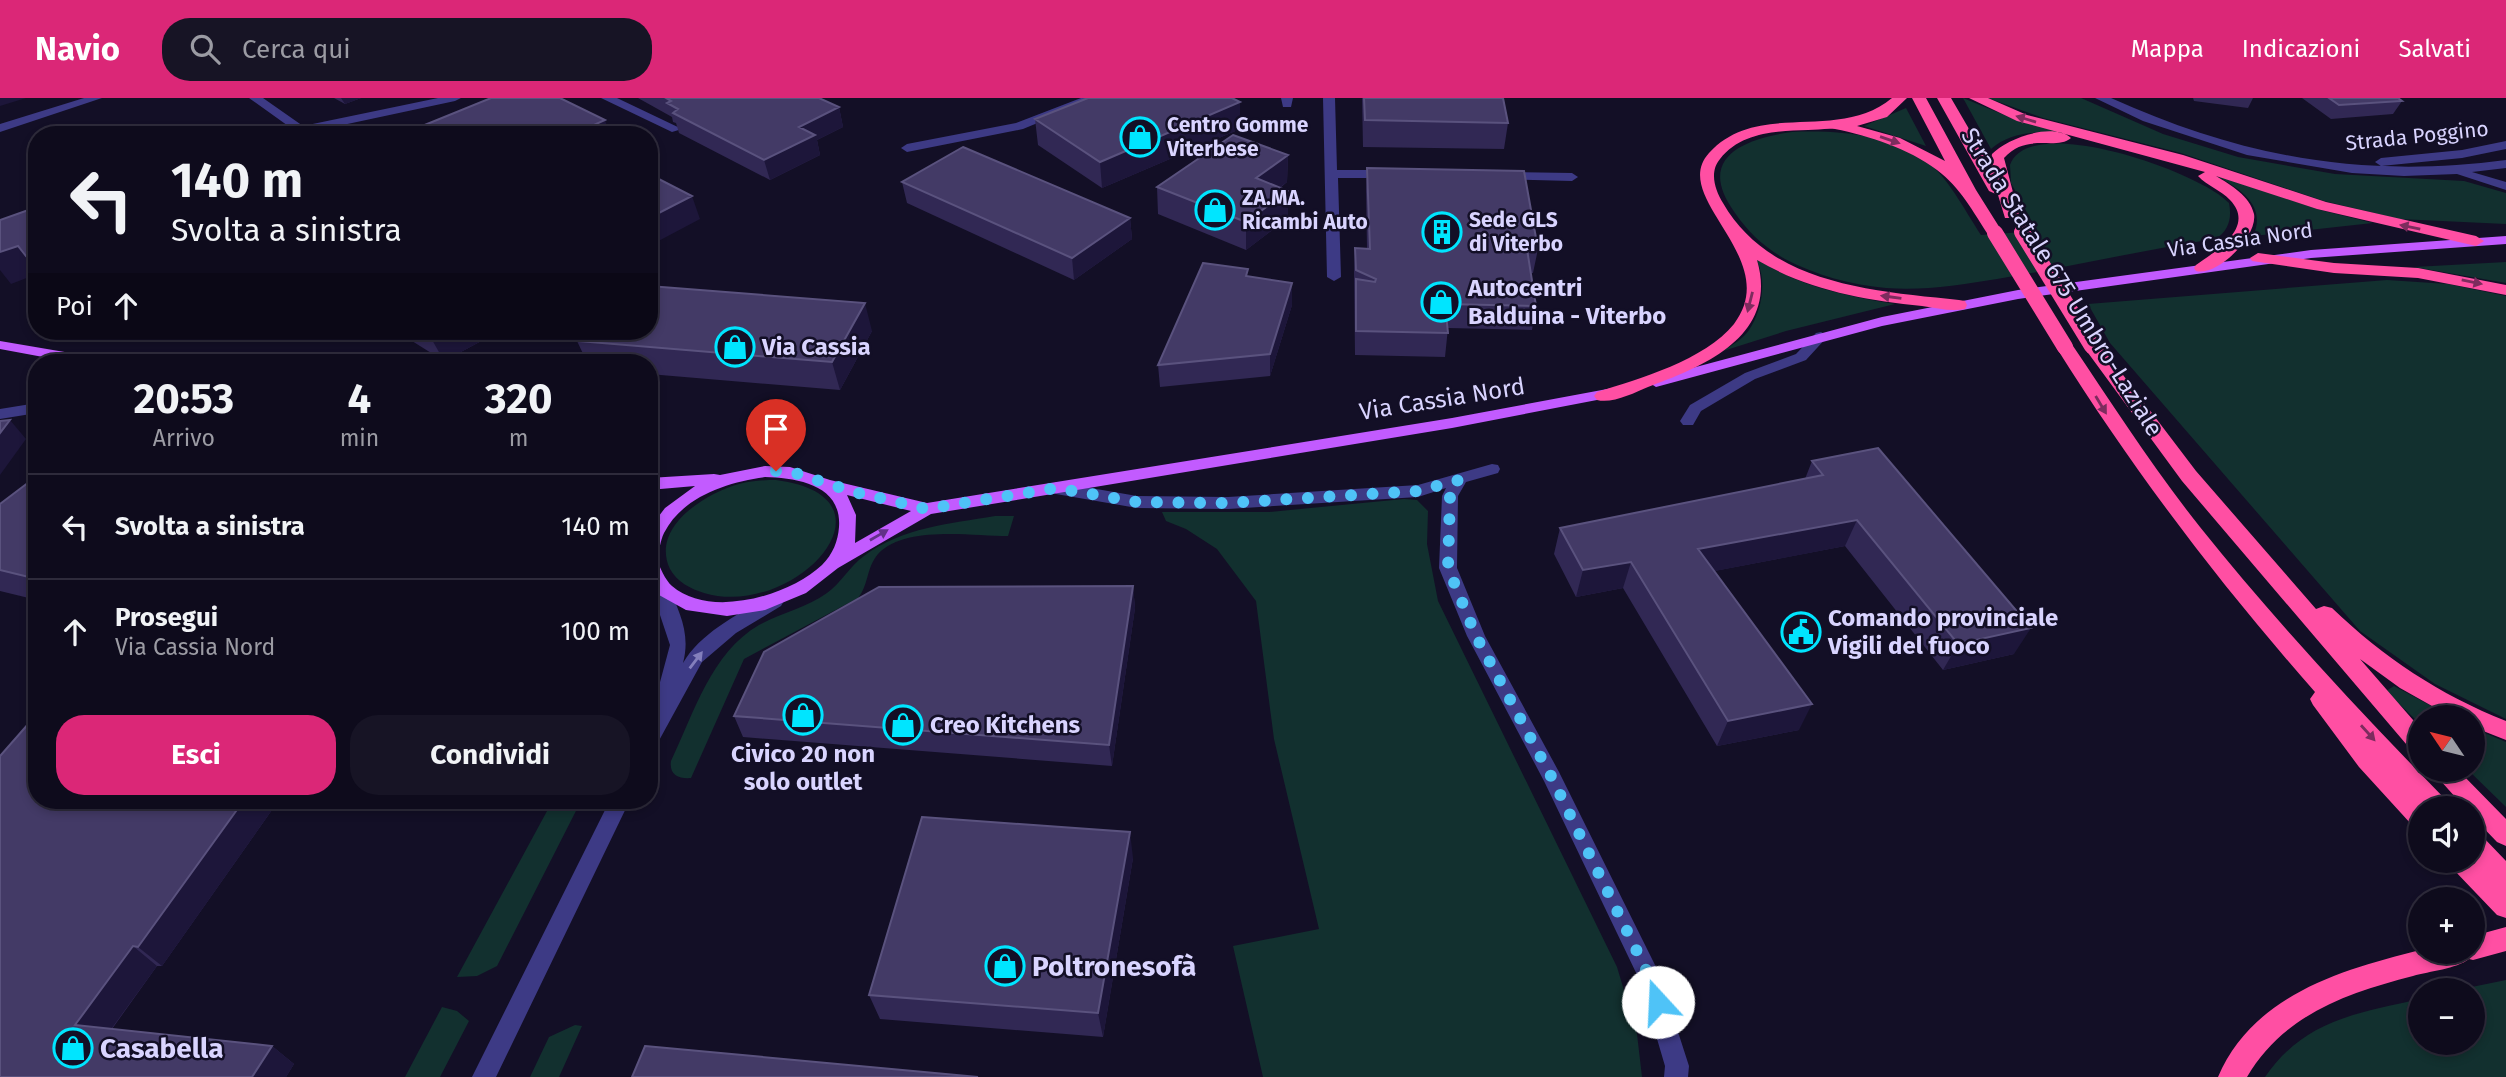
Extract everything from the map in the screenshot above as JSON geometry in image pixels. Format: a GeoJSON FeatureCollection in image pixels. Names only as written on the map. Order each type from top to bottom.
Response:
{"type":"FeatureCollection","features":[{"type":"Feature","properties":{"kind":"highway"},"geometry":{"type":"LineString","coordinates":[[1603,396],[1682,367],[1740,328],[1746,316],[1753,291],[1751,264],[1739,237],[1706,184],[1708,165],[1713,157],[1730,143],[1754,132],[1872,117],[1893,106],[1900,98]]}},
{"type":"Feature","properties":{"kind":"highway","name":"Strada Statale 675 Umbro-Laziale"},"geometry":{"type":"LineString","coordinates":[[1919,98],[1968,190],[2108,418],[2242,594],[2427,796]]}},
{"type":"Feature","properties":{"kind":"highway","name":"Strada Statale 675 Umbro-Laziale"},"geometry":{"type":"LineString","coordinates":[[1944,98],[2021,232],[2092,346],[2189,476],[2408,730]]}},
{"type":"Feature","properties":{"kind":"highway"},"geometry":{"type":"LineString","coordinates":[[1976,98],[2022,118],[2178,158],[2322,206],[2476,241]]}},
{"type":"Feature","properties":{"kind":"highway"},"geometry":{"type":"LineString","coordinates":[[1824,125],[1858,131],[1907,146],[1937,161],[1968,190]]}},
{"type":"Feature","properties":{"kind":"highway"},"geometry":{"type":"LineString","coordinates":[[2011,215],[1997,165],[1997,157],[2008,145],[2030,138],[2055,137],[2122,149],[2206,176],[2230,190],[2245,204],[2242,236],[2227,252],[2202,268]]}},
{"type":"Feature","properties":{"kind":"highway"},"geometry":{"type":"LineString","coordinates":[[1739,237],[1775,264],[1826,285],[1876,295],[1959,305]]}},
{"type":"Feature","properties":{"kind":"highway"},"geometry":{"type":"LineString","coordinates":[[2258,258],[2334,268],[2406,271],[2506,290]]}},
{"type":"Feature","properties":{"kind":"highway"},"geometry":{"type":"LineString","coordinates":[[2189,476],[2358,647],[2452,708],[2506,731]]}},
{"type":"Feature","properties":{"kind":"highway"},"geometry":{"type":"LineString","coordinates":[[2242,594],[2367,760],[2408,804]]}},
{"type":"Feature","properties":{"kind":"highway"},"geometry":{"type":"LineString","coordinates":[[2455,782],[2503,832]]}},
{"type":"Feature","properties":{"kind":"highway"},"geometry":{"type":"LineString","coordinates":[[2485,856],[2506,878]]}},
{"type":"Feature","properties":{"kind":"highway"},"geometry":{"type":"LineString","coordinates":[[2473,873],[2506,907]]}},
{"type":"Feature","properties":{"kind":"highway"},"geometry":{"type":"LineString","coordinates":[[2485,945],[2506,939]]}},
{"type":"Feature","properties":{"kind":"highway"},"geometry":{"type":"LineString","coordinates":[[2232,1077],[2253,1042],[2301,1004],[2339,986],[2417,964]]}},
{"type":"Feature","properties":{"kind":"main road","name":"Via Cassia Nord"},"geometry":{"type":"LineString","coordinates":[[832,564],[927,509],[1603,396],[1821,336],[1959,305],[2258,258],[2364,247],[2506,240]]}},
{"type":"Feature","properties":{"kind":"main road"},"geometry":{"type":"LineString","coordinates":[[0,345],[50,354]]}},
{"type":"Feature","properties":{"kind":"main road"},"geometry":{"type":"LineString","coordinates":[[658,483],[755,473],[795,473],[827,485],[846,506],[850,519],[845,546],[832,564],[810,583],[779,598],[748,607],[706,608],[687,603],[659,585],[658,581]]}},
{"type":"Feature","properties":{"kind":"main road"},"geometry":{"type":"LineString","coordinates":[[658,534],[666,517],[680,504],[705,488],[735,477]]}},
{"type":"Feature","properties":{"kind":"main road","name":"Via Cassia Nord"},"geometry":{"type":"LineString","coordinates":[[827,485],[927,509]]}},
{"type":"Feature","properties":{"kind":"street"},"geometry":{"type":"LineString","coordinates":[[0,128],[96,98]]}},
{"type":"Feature","properties":{"kind":"street"},"geometry":{"type":"LineString","coordinates":[[255,98],[295,126]]}},
{"type":"Feature","properties":{"kind":"street"},"geometry":{"type":"LineString","coordinates":[[330,126],[455,98]]}},
{"type":"Feature","properties":{"kind":"street"},"geometry":{"type":"LineString","coordinates":[[607,98],[676,129]]}},
{"type":"Feature","properties":{"kind":"street"},"geometry":{"type":"LineString","coordinates":[[907,148],[1019,126],[1092,98]]}},
{"type":"Feature","properties":{"kind":"street"},"geometry":{"type":"LineString","coordinates":[[1329,98],[1334,277]]}},
{"type":"Feature","properties":{"kind":"street","name":"Strada Poggino"},"geometry":{"type":"LineString","coordinates":[[2101,98],[2201,139],[2239,149],[2332,165],[2402,173],[2455,171],[2506,164]]}},
{"type":"Feature","properties":{"kind":"street","name":"Strada Poggino"},"geometry":{"type":"LineString","coordinates":[[2332,165],[2416,160],[2506,145]]}},
{"type":"Feature","properties":{"kind":"street"},"geometry":{"type":"LineString","coordinates":[[2455,171],[2506,186]]}},
{"type":"Feature","properties":{"kind":"street"},"geometry":{"type":"LineString","coordinates":[[1332,174],[1398,174]]}},
{"type":"Feature","properties":{"kind":"street"},"geometry":{"type":"LineString","coordinates":[[1492,176],[1572,177]]}},
{"type":"Feature","properties":{"kind":"street"},"geometry":{"type":"LineString","coordinates":[[1688,421],[1695,408],[1750,376],[1801,357],[1821,336]]}},
{"type":"Feature","properties":{"kind":"street"},"geometry":{"type":"LineString","coordinates":[[0,414],[28,409]]}},
{"type":"Feature","properties":{"kind":"street"},"geometry":{"type":"LineString","coordinates":[[1056,488],[1137,502],[1228,503],[1418,491],[1492,469]]}},
{"type":"Feature","properties":{"kind":"street"},"geometry":{"type":"LineString","coordinates":[[1459,480],[1450,496],[1448,568],[1476,636],[1552,778],[1651,980],[1677,1066],[1676,1077]]}},
{"type":"Feature","properties":{"kind":"street"},"geometry":{"type":"LineString","coordinates":[[659,585],[679,645],[660,718]]}},
{"type":"Feature","properties":{"kind":"street"},"geometry":{"type":"LineString","coordinates":[[658,722],[696,657],[730,628],[779,598]]}},
{"type":"Feature","properties":{"kind":"street"},"geometry":{"type":"LineString","coordinates":[[484,1077],[616,809]]}},
{"type":"Feature","properties":{"kind":"green space"},"geometry":{"type":"Polygon","coordinates":[[[1963,98],[2019,121],[2069,134],[2028,133],[2008,138],[1991,149],[1963,98]]]}},
{"type":"Feature","properties":{"kind":"green space"},"geometry":{"type":"Polygon","coordinates":[[[1988,98],[2081,98],[2163,134],[2238,157],[2335,174],[2464,181],[2506,193],[2506,224],[2399,219],[2324,201],[2181,153],[2043,118],[1988,98]]]}},
{"type":"Feature","properties":{"kind":"green space"},"geometry":{"type":"Polygon","coordinates":[[[1906,108],[1926,146],[1864,126],[1906,108]]]}},
{"type":"Feature","properties":{"kind":"green space"},"geometry":{"type":"Polygon","coordinates":[[[1792,132],[1846,133],[1900,146],[1931,165],[1945,180],[1981,235],[2037,231],[2011,183],[2010,165],[2023,150],[2048,144],[2080,145],[2116,152],[2186,176],[2229,203],[2230,219],[2224,232],[2215,239],[2024,274],[1928,288],[1900,289],[1860,284],[1809,270],[1777,254],[1746,227],[1724,194],[1720,178],[1723,165],[1730,154],[1757,140],[1792,132]]]}},
{"type":"Feature","properties":{"kind":"green space"},"geometry":{"type":"Polygon","coordinates":[[[2213,174],[2320,210],[2373,223],[2253,236],[2257,225],[2256,215],[2248,198],[2213,174]]]}},
{"type":"Feature","properties":{"kind":"green space"},"geometry":{"type":"Polygon","coordinates":[[[1755,258],[1805,283],[1895,304],[1786,331],[1723,351],[1747,333],[1757,314],[1762,285],[1755,258]]]}},
{"type":"Feature","properties":{"kind":"green space"},"geometry":{"type":"Polygon","coordinates":[[[2506,262],[2506,283],[2414,267],[2506,262]]]}},
{"type":"Feature","properties":{"kind":"green space"},"geometry":{"type":"Polygon","coordinates":[[[2387,280],[2448,284],[2506,296],[2506,719],[2485,709],[2485,705],[2478,705],[2435,684],[2360,631],[2110,343],[2088,304],[2387,280]]]}},
{"type":"Feature","properties":{"kind":"green space"},"geometry":{"type":"Polygon","coordinates":[[[776,480],[814,491],[833,509],[835,530],[823,553],[801,574],[772,589],[739,597],[704,593],[676,578],[666,554],[668,539],[674,526],[685,514],[711,495],[739,484],[776,480]]]}},
{"type":"Feature","properties":{"kind":"green space"},"geometry":{"type":"Polygon","coordinates":[[[1417,500],[1428,511],[1427,544],[1438,601],[1617,967],[1637,1034],[1642,1077],[1263,1077],[1233,946],[1319,929],[1274,739],[1256,601],[1217,549],[1186,529],[1166,521],[1162,512],[1269,512],[1417,500]]]}},
{"type":"Feature","properties":{"kind":"green space"},"geometry":{"type":"Polygon","coordinates":[[[995,516],[1014,516],[1008,536],[939,534],[904,539],[890,545],[874,559],[858,598],[744,659],[691,778],[679,777],[673,773],[671,761],[696,704],[716,668],[742,637],[759,625],[811,603],[827,593],[859,560],[879,546],[927,528],[995,516]]]}},
{"type":"Feature","properties":{"kind":"green space"},"geometry":{"type":"Polygon","coordinates":[[[2394,686],[2430,705],[2408,705],[2408,712],[2386,691],[2394,686]]]}},
{"type":"Feature","properties":{"kind":"green space"},"geometry":{"type":"Polygon","coordinates":[[[2485,733],[2506,742],[2506,807],[2480,782],[2485,782],[2485,733]]]}},
{"type":"Feature","properties":{"kind":"green space"},"geometry":{"type":"Polygon","coordinates":[[[548,809],[577,809],[497,966],[477,976],[457,977],[548,809]]]}},
{"type":"Feature","properties":{"kind":"green space"},"geometry":{"type":"Polygon","coordinates":[[[2506,980],[2506,1077],[2265,1077],[2280,1058],[2315,1031],[2354,1015],[2408,1002],[2408,1055],[2485,1055],[2485,984],[2506,980]]]}},
{"type":"Feature","properties":{"kind":"green space"},"geometry":{"type":"Polygon","coordinates":[[[442,1007],[457,1011],[469,1021],[440,1077],[405,1077],[442,1007]]]}},
{"type":"Feature","properties":{"kind":"green space"},"geometry":{"type":"Polygon","coordinates":[[[575,1025],[582,1026],[559,1077],[530,1077],[549,1037],[575,1025]]]}},
{"type":"Feature","properties":{"kind":"building"},"geometry":{"type":"Polygon","coordinates":[[[491,98],[560,98],[605,120],[592,126],[422,126],[491,98]]]}},
{"type":"Feature","properties":{"kind":"building"},"geometry":{"type":"Polygon","coordinates":[[[666,98],[819,98],[839,107],[799,127],[815,135],[764,160],[673,113],[678,109],[667,103],[671,101],[666,98]]]}},
{"type":"Feature","properties":{"kind":"building"},"geometry":{"type":"Polygon","coordinates":[[[1088,98],[1232,98],[1240,102],[1100,162],[1035,119],[1088,98]]]}},
{"type":"Feature","properties":{"kind":"building"},"geometry":{"type":"Polygon","coordinates":[[[1364,98],[1503,98],[1508,123],[1365,120],[1364,98]]]}},
{"type":"Feature","properties":{"kind":"building"},"geometry":{"type":"Polygon","coordinates":[[[2329,98],[2398,98],[2402,101],[2339,105],[2329,98]]]}},
{"type":"Feature","properties":{"kind":"building"},"geometry":{"type":"Polygon","coordinates":[[[1233,135],[1288,155],[1256,178],[1288,191],[1246,222],[1157,187],[1233,135]]]}},
{"type":"Feature","properties":{"kind":"building"},"geometry":{"type":"Polygon","coordinates":[[[963,147],[1130,218],[1072,258],[902,182],[963,147]]]}},
{"type":"Feature","properties":{"kind":"building"},"geometry":{"type":"Polygon","coordinates":[[[1367,168],[1524,171],[1538,249],[1527,249],[1536,306],[1445,304],[1448,333],[1356,331],[1356,279],[1375,282],[1376,279],[1356,270],[1355,248],[1370,249],[1367,168]]]}},
{"type":"Feature","properties":{"kind":"building"},"geometry":{"type":"Polygon","coordinates":[[[658,179],[692,196],[658,213],[658,179]]]}},
{"type":"Feature","properties":{"kind":"building"},"geometry":{"type":"Polygon","coordinates":[[[28,210],[28,255],[18,246],[0,252],[0,220],[28,210]]]}},
{"type":"Feature","properties":{"kind":"building"},"geometry":{"type":"Polygon","coordinates":[[[1203,263],[1248,269],[1246,276],[1292,283],[1270,354],[1158,365],[1203,263]]]}},
{"type":"Feature","properties":{"kind":"building"},"geometry":{"type":"Polygon","coordinates":[[[658,287],[865,303],[832,362],[577,341],[658,340],[658,287]]]}},
{"type":"Feature","properties":{"kind":"building"},"geometry":{"type":"Polygon","coordinates":[[[10,420],[0,433],[0,421],[10,420]]]}},
{"type":"Feature","properties":{"kind":"building"},"geometry":{"type":"Polygon","coordinates":[[[1878,448],[2031,628],[1958,644],[1857,520],[1698,549],[1812,704],[1728,721],[1631,562],[1583,570],[1560,528],[1823,475],[1812,461],[1878,448]]]}},
{"type":"Feature","properties":{"kind":"building"},"geometry":{"type":"Polygon","coordinates":[[[28,483],[28,577],[0,570],[0,504],[28,483]]]}},
{"type":"Feature","properties":{"kind":"building"},"geometry":{"type":"Polygon","coordinates":[[[1133,586],[1109,745],[734,716],[764,652],[879,587],[1133,586]]]}},
{"type":"Feature","properties":{"kind":"building"},"geometry":{"type":"Polygon","coordinates":[[[28,724],[28,809],[238,809],[138,947],[133,946],[75,1025],[272,1046],[252,1077],[0,1077],[0,756],[28,724]]]}},
{"type":"Feature","properties":{"kind":"building","name":"Poltronesofà"},"geometry":{"type":"Polygon","coordinates":[[[922,817],[1130,832],[1098,1013],[869,995],[922,817]]]}},
{"type":"Feature","properties":{"kind":"building"},"geometry":{"type":"Polygon","coordinates":[[[645,1046],[978,1077],[632,1077],[645,1046]]]}},
{"type":"Feature","properties":{"kind":"place","name":"Centro Gomme Viterbese"},"geometry":{"type":"Point","coordinates":[1140,137]}},
{"type":"Feature","properties":{"kind":"place","name":"ZA.MA. Ricambi Auto"},"geometry":{"type":"Point","coordinates":[1215,210]}},
{"type":"Feature","properties":{"kind":"place","name":"Sede GLS di Viterbo"},"geometry":{"type":"Point","coordinates":[1442,232]}},
{"type":"Feature","properties":{"kind":"place","name":"Autocentri Balduina - Viterbo"},"geometry":{"type":"Point","coordinates":[1441,302]}},
{"type":"Feature","properties":{"kind":"place","name":"Via Cassia"},"geometry":{"type":"Point","coordinates":[735,347]}},
{"type":"Feature","properties":{"kind":"place","name":"Comando provinciale Vigili del fuoco"},"geometry":{"type":"Point","coordinates":[1801,632]}},
{"type":"Feature","properties":{"kind":"place","name":"Civico 20 non solo outlet"},"geometry":{"type":"Point","coordinates":[803,715]}},
{"type":"Feature","properties":{"kind":"place","name":"Creo Kitchens"},"geometry":{"type":"Point","coordinates":[903,725]}},
{"type":"Feature","properties":{"kind":"place","name":"Poltronesofà"},"geometry":{"type":"Point","coordinates":[1005,966]}},
{"type":"Feature","properties":{"kind":"place","name":"Casabella"},"geometry":{"type":"Point","coordinates":[73,1048]}},
{"type":"Feature","properties":{"kind":"route"},"geometry":{"type":"LineString","coordinates":[[776,471],[795,473],[827,485],[927,509],[1056,488],[1137,502],[1228,503],[1418,491],[1459,480],[1450,496],[1448,568],[1476,636],[1552,778],[1651,980],[1658,1002]]}}]}
